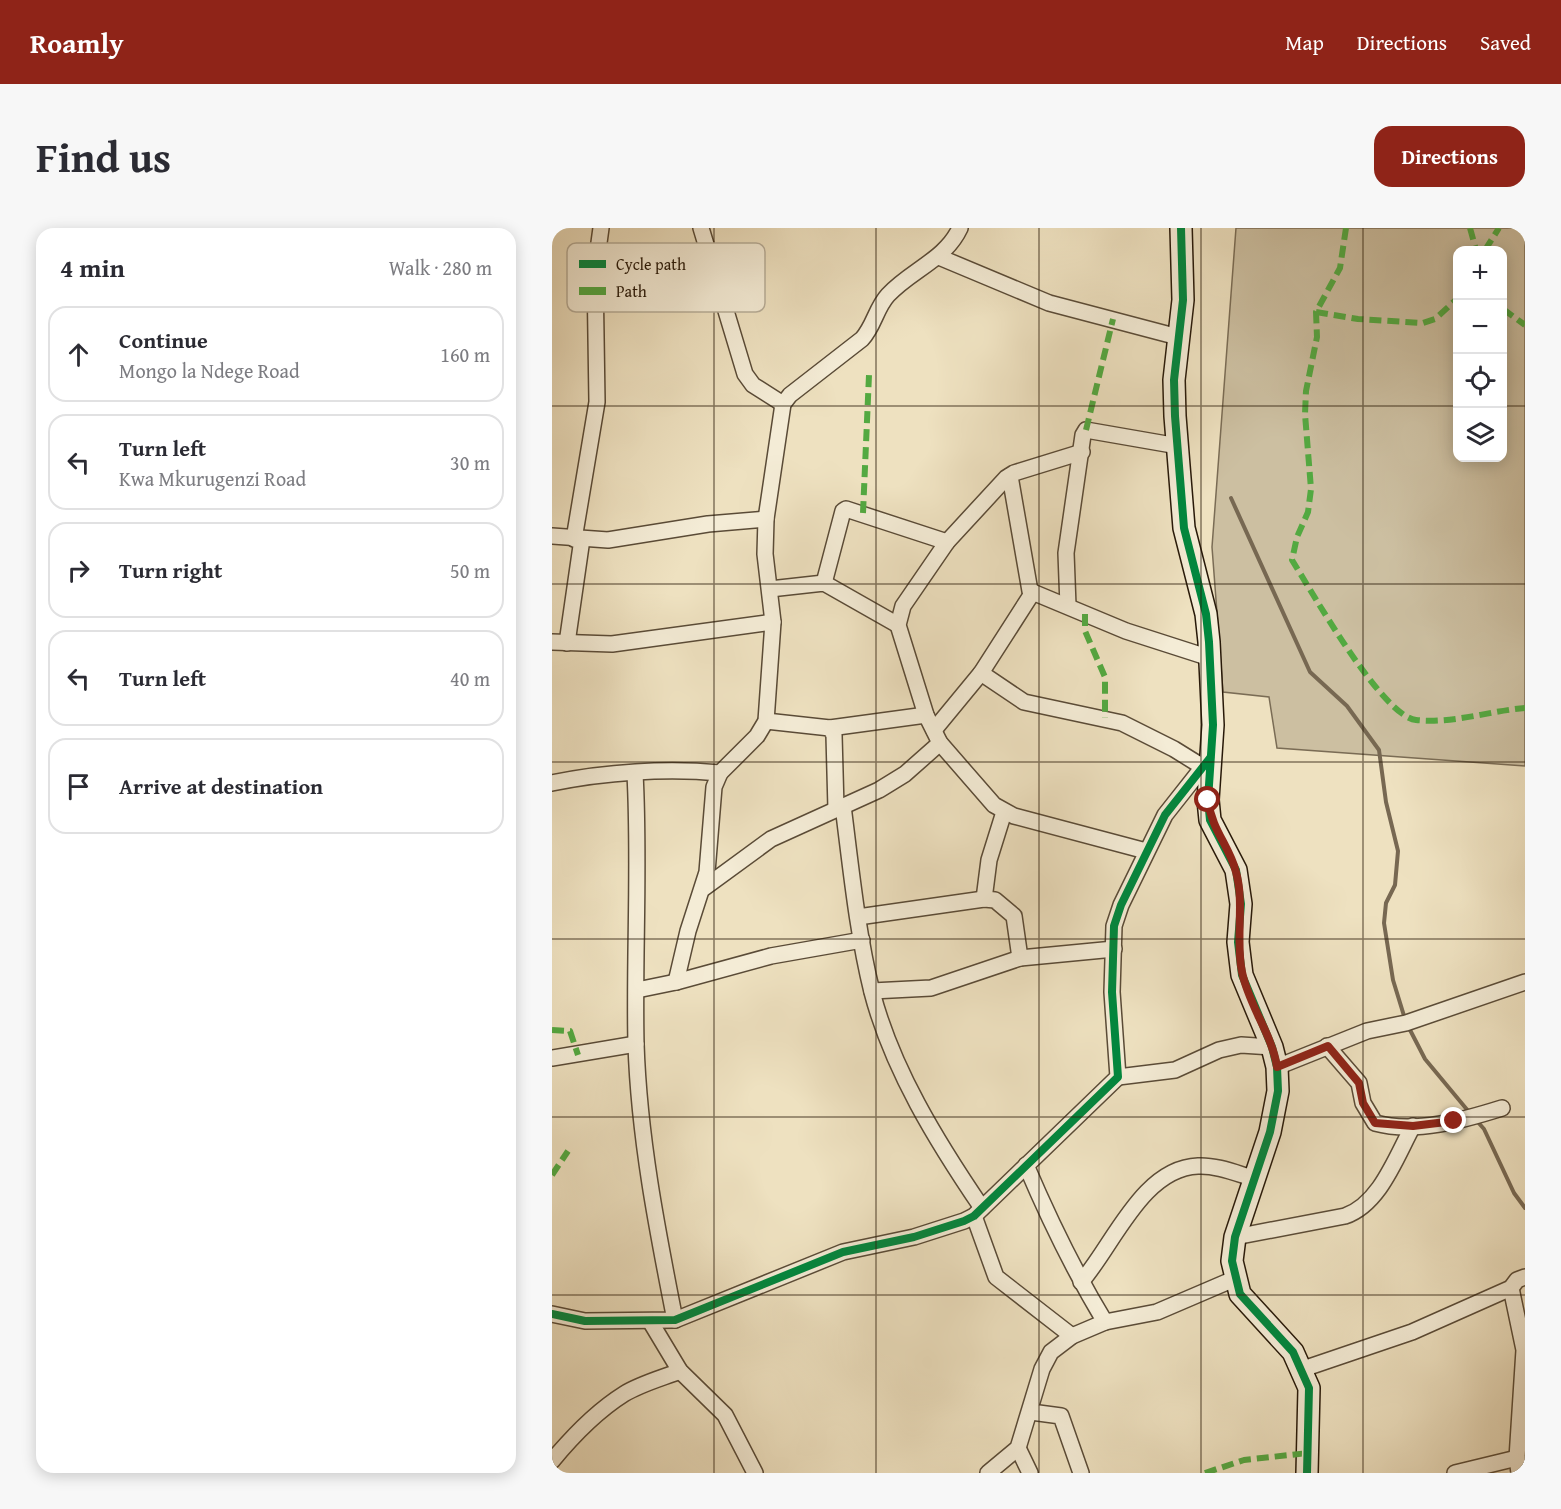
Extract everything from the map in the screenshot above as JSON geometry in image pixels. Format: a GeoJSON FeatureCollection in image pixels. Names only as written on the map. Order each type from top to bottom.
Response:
{"type":"FeatureCollection","features":[{"type":"Feature","properties":{"kind":"street"},"geometry":{"type":"LineString","coordinates":[[599,243],[601,228]]}},
{"type":"Feature","properties":{"kind":"street"},"geometry":{"type":"LineString","coordinates":[[701,228],[706,243]]}},
{"type":"Feature","properties":{"kind":"street"},"geometry":{"type":"LineString","coordinates":[[676,982],[688,931],[704,888],[712,802],[720,773],[757,736],[766,721],[773,622],[765,554],[766,519],[783,404],[869,331],[883,300],[890,292],[939,257],[960,228]]}},
{"type":"Feature","properties":{"kind":"street"},"geometry":{"type":"LineString","coordinates":[[1181,228],[1183,300],[1174,380],[1184,528],[1206,614],[1210,658],[1212,725],[1206,762],[1210,820],[1236,870],[1241,904],[1238,942],[1242,975],[1275,1057],[1278,1091],[1256,1179],[1235,1237],[1232,1261],[1234,1280],[1240,1294],[1293,1352],[1303,1369],[1309,1388],[1307,1473]]}},
{"type":"Feature","properties":{"kind":"street"},"geometry":{"type":"LineString","coordinates":[[939,257],[1049,303],[1178,337]]}},
{"type":"Feature","properties":{"kind":"street"},"geometry":{"type":"LineString","coordinates":[[596,312],[597,402],[578,539],[560,643],[612,644],[773,622]]}},
{"type":"Feature","properties":{"kind":"street"},"geometry":{"type":"LineString","coordinates":[[727,312],[746,374],[753,385],[783,404]]}},
{"type":"Feature","properties":{"kind":"street"},"geometry":{"type":"LineString","coordinates":[[1068,606],[1066,553],[1083,435],[1086,430],[1178,446]]}},
{"type":"Feature","properties":{"kind":"street"},"geometry":{"type":"LineString","coordinates":[[1082,452],[1010,476],[947,542],[903,606],[898,625],[927,715],[937,737],[974,785],[1004,812],[1146,851]]}},
{"type":"Feature","properties":{"kind":"street"},"geometry":{"type":"LineString","coordinates":[[1010,476],[1026,581],[1033,592],[1126,631],[1210,658]]}},
{"type":"Feature","properties":{"kind":"street"},"geometry":{"type":"LineString","coordinates":[[824,583],[843,511],[846,509],[947,542]]}},
{"type":"Feature","properties":{"kind":"street"},"geometry":{"type":"LineString","coordinates":[[552,536],[578,539],[634,538],[708,524],[766,519]]}},
{"type":"Feature","properties":{"kind":"street"},"geometry":{"type":"LineString","coordinates":[[770,589],[824,583],[898,625]]}},
{"type":"Feature","properties":{"kind":"street"},"geometry":{"type":"LineString","coordinates":[[704,888],[771,839],[879,790],[905,774],[937,737],[1033,592]]}},
{"type":"Feature","properties":{"kind":"street"},"geometry":{"type":"LineString","coordinates":[[981,673],[1024,702],[1122,723],[1206,762]]}},
{"type":"Feature","properties":{"kind":"street"},"geometry":{"type":"LineString","coordinates":[[766,721],[830,728],[927,715]]}},
{"type":"Feature","properties":{"kind":"street"},"geometry":{"type":"LineString","coordinates":[[830,728],[834,735],[840,807],[862,940],[872,991],[893,1052],[978,1212],[996,1277],[1072,1336]]}},
{"type":"Feature","properties":{"kind":"street"},"geometry":{"type":"LineString","coordinates":[[1118,1077],[1112,992],[1114,926],[1121,905],[1165,815],[1206,762]]}},
{"type":"Feature","properties":{"kind":"street"},"geometry":{"type":"LineString","coordinates":[[552,783],[575,778],[694,770],[720,773]]}},
{"type":"Feature","properties":{"kind":"street"},"geometry":{"type":"LineString","coordinates":[[635,774],[638,820],[636,1044],[645,1155],[675,1320]]}},
{"type":"Feature","properties":{"kind":"street"},"geometry":{"type":"LineString","coordinates":[[984,899],[989,860],[1004,812]]}},
{"type":"Feature","properties":{"kind":"street"},"geometry":{"type":"LineString","coordinates":[[858,917],[984,899],[995,900],[1014,916],[1020,958]]}},
{"type":"Feature","properties":{"kind":"street"},"geometry":{"type":"LineString","coordinates":[[637,990],[676,982],[771,956],[862,940]]}},
{"type":"Feature","properties":{"kind":"street"},"geometry":{"type":"LineString","coordinates":[[872,991],[931,988],[1020,958],[1114,949]]}},
{"type":"Feature","properties":{"kind":"street"},"geometry":{"type":"LineString","coordinates":[[552,1314],[585,1321],[675,1320],[843,1252],[914,1237],[978,1212],[1118,1077],[1175,1070],[1219,1050],[1241,1045],[1275,1057],[1328,1046],[1367,1031],[1406,1023],[1525,982]]}},
{"type":"Feature","properties":{"kind":"street"},"geometry":{"type":"LineString","coordinates":[[552,1058],[636,1044]]}},
{"type":"Feature","properties":{"kind":"street"},"geometry":{"type":"LineString","coordinates":[[1328,1046],[1359,1083],[1363,1103],[1375,1123],[1413,1126],[1454,1121],[1502,1108]]}},
{"type":"Feature","properties":{"kind":"street"},"geometry":{"type":"LineString","coordinates":[[1235,1237],[1360,1211],[1373,1197],[1413,1126]]}},
{"type":"Feature","properties":{"kind":"street"},"geometry":{"type":"LineString","coordinates":[[1026,1165],[1049,1219],[1081,1282],[1105,1322]]}},
{"type":"Feature","properties":{"kind":"street"},"geometry":{"type":"LineString","coordinates":[[1081,1282],[1113,1240],[1133,1205],[1143,1194],[1173,1174],[1199,1165],[1256,1179]]}},
{"type":"Feature","properties":{"kind":"street"},"geometry":{"type":"LineString","coordinates":[[1303,1369],[1412,1332],[1511,1288],[1517,1280],[1525,1277]]}},
{"type":"Feature","properties":{"kind":"street"},"geometry":{"type":"LineString","coordinates":[[988,1473],[1018,1448],[1031,1412],[1042,1370],[1051,1352],[1072,1336],[1105,1322],[1157,1312],[1234,1280]]}},
{"type":"Feature","properties":{"kind":"street"},"geometry":{"type":"LineString","coordinates":[[1455,1473],[1518,1466],[1524,1350],[1511,1288]]}},
{"type":"Feature","properties":{"kind":"street"},"geometry":{"type":"LineString","coordinates":[[650,1322],[680,1371],[725,1415],[755,1473]]}},
{"type":"Feature","properties":{"kind":"street"},"geometry":{"type":"LineString","coordinates":[[552,1461],[566,1445],[621,1396],[680,1371]]}},
{"type":"Feature","properties":{"kind":"street"},"geometry":{"type":"LineString","coordinates":[[1031,1412],[1061,1416],[1081,1473]]}},
{"type":"Feature","properties":{"kind":"street"},"geometry":{"type":"LineString","coordinates":[[1018,1448],[1030,1473]]}},
{"type":"Feature","properties":{"kind":"shaded area"},"geometry":{"type":"Polygon","coordinates":[[[1236,228],[1525,228],[1525,766],[1277,748],[1269,697],[1223,692],[1212,547],[1236,228]]]}},
{"type":"Feature","properties":{"kind":"waterway"},"geometry":{"type":"LineString","coordinates":[[1231,498],[1310,672],[1347,706],[1379,750],[1386,802],[1398,851],[1395,885],[1386,903],[1384,923],[1393,980],[1405,1019]]}},
{"type":"Feature","properties":{"kind":"waterway"},"geometry":{"type":"LineString","coordinates":[[1408,1026],[1425,1059],[1469,1112]]}},
{"type":"Feature","properties":{"kind":"waterway"},"geometry":{"type":"LineString","coordinates":[[1476,1120],[1484,1129],[1514,1193],[1525,1208]]}},
{"type":"Feature","properties":{"kind":"marked path"},"geometry":{"type":"LineString","coordinates":[[1346,228],[1340,268],[1316,312],[1317,337],[1306,391],[1305,414],[1311,489],[1308,512],[1297,537],[1292,560],[1331,624],[1367,676],[1385,698],[1402,713],[1416,720],[1430,721],[1525,708]]}},
{"type":"Feature","properties":{"kind":"marked path"},"geometry":{"type":"LineString","coordinates":[[1470,228],[1475,246]]}},
{"type":"Feature","properties":{"kind":"marked path"},"geometry":{"type":"LineString","coordinates":[[1488,246],[1499,228]]}},
{"type":"Feature","properties":{"kind":"marked path"},"geometry":{"type":"LineString","coordinates":[[1316,312],[1358,319],[1423,323],[1435,319],[1456,300]]}},
{"type":"Feature","properties":{"kind":"marked path"},"geometry":{"type":"LineString","coordinates":[[1507,312],[1525,325]]}},
{"type":"Feature","properties":{"kind":"marked path"},"geometry":{"type":"LineString","coordinates":[[1086,430],[1113,319]]}},
{"type":"Feature","properties":{"kind":"marked path"},"geometry":{"type":"LineString","coordinates":[[863,513],[869,375]]}},
{"type":"Feature","properties":{"kind":"marked path"},"geometry":{"type":"LineString","coordinates":[[1085,614],[1085,631],[1105,677],[1105,718]]}},
{"type":"Feature","properties":{"kind":"marked path"},"geometry":{"type":"LineString","coordinates":[[552,1030],[570,1031],[578,1055]]}},
{"type":"Feature","properties":{"kind":"marked path"},"geometry":{"type":"LineString","coordinates":[[552,1175],[568,1151]]}},
{"type":"Feature","properties":{"kind":"marked path"},"geometry":{"type":"LineString","coordinates":[[1205,1473],[1244,1460],[1308,1453]]}},
{"type":"Feature","properties":{"kind":"cycle path"},"geometry":{"type":"LineString","coordinates":[[1181,228],[1183,300],[1174,380],[1175,416],[1184,528],[1206,614],[1209,642],[1213,725],[1208,800],[1210,820],[1236,870],[1241,904],[1238,942],[1242,975],[1272,1047],[1277,1067],[1278,1091],[1270,1132],[1235,1237],[1232,1261],[1240,1294],[1293,1352],[1309,1388],[1307,1473]]}},
{"type":"Feature","properties":{"kind":"cycle path"},"geometry":{"type":"LineString","coordinates":[[552,1314],[585,1321],[675,1320],[843,1252],[914,1237],[974,1216],[1118,1077],[1112,992],[1114,926],[1121,905],[1165,815],[1210,758]]}},
{"type":"Feature","properties":{"kind":"route"},"geometry":{"type":"LineString","coordinates":[[1208,800],[1210,820],[1236,870],[1241,904],[1238,942],[1242,975],[1272,1047],[1277,1067],[1328,1046],[1359,1083],[1363,1103],[1375,1123],[1413,1126],[1454,1121]]}}]}
